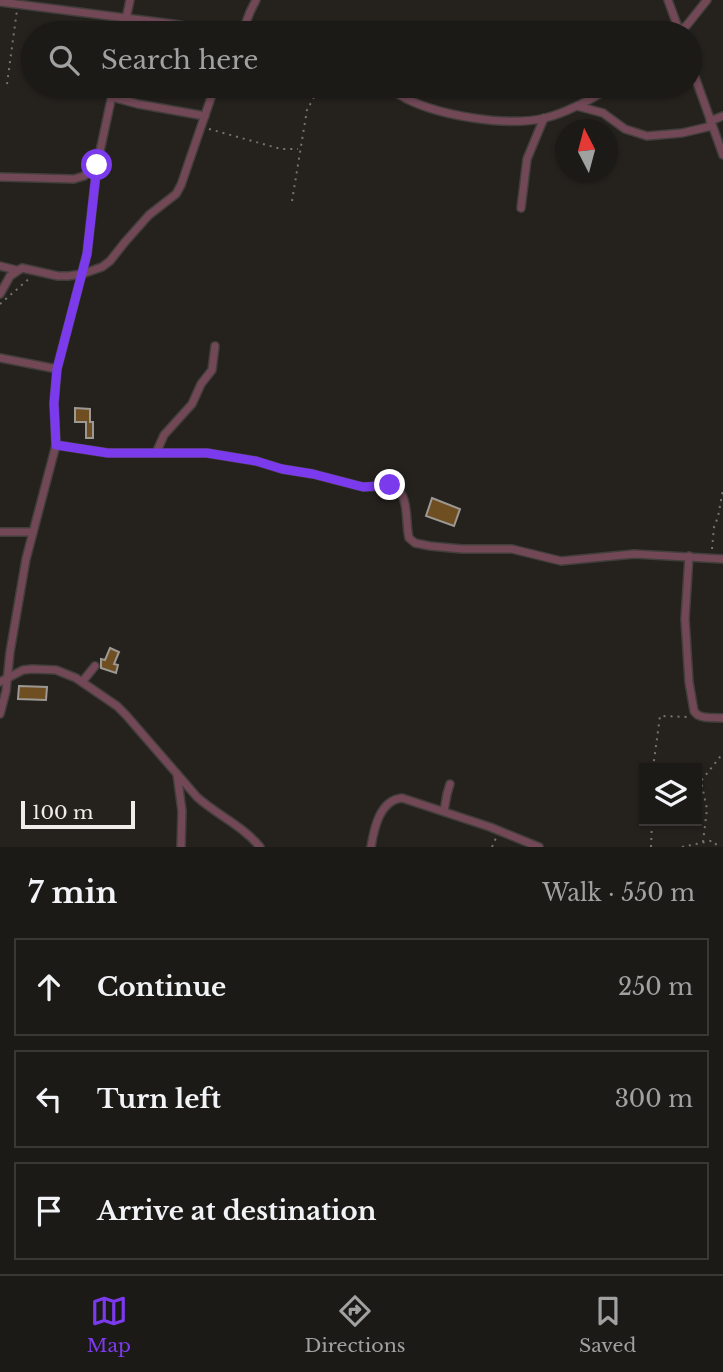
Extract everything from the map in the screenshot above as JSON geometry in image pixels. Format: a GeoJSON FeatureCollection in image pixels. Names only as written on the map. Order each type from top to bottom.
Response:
{"type":"FeatureCollection","features":[{"type":"Feature","properties":{"kind":"street"},"geometry":{"type":"LineString","coordinates":[[125,19],[130,0]]}},
{"type":"Feature","properties":{"kind":"street"},"geometry":{"type":"LineString","coordinates":[[247,21],[256,0]]}},
{"type":"Feature","properties":{"kind":"street"},"geometry":{"type":"LineString","coordinates":[[668,0],[674,21]]}},
{"type":"Feature","properties":{"kind":"street"},"geometry":{"type":"LineString","coordinates":[[690,21],[707,0]]}},
{"type":"Feature","properties":{"kind":"street"},"geometry":{"type":"LineString","coordinates":[[0,2],[144,21]]}},
{"type":"Feature","properties":{"kind":"street"},"geometry":{"type":"LineString","coordinates":[[0,714],[6,691],[3,680],[26,559],[56,445],[54,403],[57,369],[87,254],[97,165],[112,98]]}},
{"type":"Feature","properties":{"kind":"street"},"geometry":{"type":"LineString","coordinates":[[117,98],[205,116]]}},
{"type":"Feature","properties":{"kind":"street"},"geometry":{"type":"LineString","coordinates":[[0,294],[16,270],[22,268],[58,275],[82,274],[110,261],[149,215],[176,194],[185,177],[211,98]]}},
{"type":"Feature","properties":{"kind":"street"},"geometry":{"type":"LineString","coordinates":[[407,98],[418,104],[471,117],[501,121],[544,118],[593,98]]}},
{"type":"Feature","properties":{"kind":"street"},"geometry":{"type":"LineString","coordinates":[[701,98],[723,155]]}},
{"type":"Feature","properties":{"kind":"street"},"geometry":{"type":"LineString","coordinates":[[577,106],[603,113],[625,129],[647,136],[699,130],[723,116]]}},
{"type":"Feature","properties":{"kind":"street"},"geometry":{"type":"LineString","coordinates":[[521,208],[527,159],[544,118]]}},
{"type":"Feature","properties":{"kind":"street"},"geometry":{"type":"LineString","coordinates":[[0,177],[74,179],[84,176],[97,165]]}},
{"type":"Feature","properties":{"kind":"street"},"geometry":{"type":"LineString","coordinates":[[0,266],[16,270]]}},
{"type":"Feature","properties":{"kind":"street"},"geometry":{"type":"LineString","coordinates":[[156,453],[164,435],[192,404],[201,384],[212,370],[215,346]]}},
{"type":"Feature","properties":{"kind":"street"},"geometry":{"type":"LineString","coordinates":[[0,358],[57,369]]}},
{"type":"Feature","properties":{"kind":"street"},"geometry":{"type":"LineString","coordinates":[[56,445],[108,453],[215,453],[363,487],[394,486],[399,488],[403,495],[410,538],[421,544],[462,550],[512,549],[561,561],[634,554],[723,559]]}},
{"type":"Feature","properties":{"kind":"street"},"geometry":{"type":"LineString","coordinates":[[0,532],[33,532]]}},
{"type":"Feature","properties":{"kind":"street"},"geometry":{"type":"LineString","coordinates":[[689,556],[685,619],[694,711],[700,717],[723,718]]}},
{"type":"Feature","properties":{"kind":"street"},"geometry":{"type":"LineString","coordinates":[[82,682],[95,666]]}},
{"type":"Feature","properties":{"kind":"street"},"geometry":{"type":"LineString","coordinates":[[3,680],[23,670],[46,669],[56,670],[82,682],[117,706],[197,797],[244,831],[260,847]]}},
{"type":"Feature","properties":{"kind":"street"},"geometry":{"type":"LineString","coordinates":[[177,773],[182,811],[181,847]]}},
{"type":"Feature","properties":{"kind":"street"},"geometry":{"type":"LineString","coordinates":[[444,811],[450,783]]}},
{"type":"Feature","properties":{"kind":"street"},"geometry":{"type":"LineString","coordinates":[[371,847],[382,809],[394,798],[444,811],[539,847]]}},
{"type":"Feature","properties":{"kind":"path"},"geometry":{"type":"LineString","coordinates":[[7,84],[17,6]]}},
{"type":"Feature","properties":{"kind":"path"},"geometry":{"type":"LineString","coordinates":[[292,201],[307,110],[314,98]]}},
{"type":"Feature","properties":{"kind":"path"},"geometry":{"type":"LineString","coordinates":[[201,127],[281,149],[300,149]]}},
{"type":"Feature","properties":{"kind":"path"},"geometry":{"type":"LineString","coordinates":[[0,304],[37,271]]}},
{"type":"Feature","properties":{"kind":"path"},"geometry":{"type":"LineString","coordinates":[[704,557],[712,549],[723,489]]}},
{"type":"Feature","properties":{"kind":"path"},"geometry":{"type":"LineString","coordinates":[[654,763],[660,716],[700,717]]}},
{"type":"Feature","properties":{"kind":"path"},"geometry":{"type":"LineString","coordinates":[[704,842],[707,809],[701,781],[723,753]]}},
{"type":"Feature","properties":{"kind":"path"},"geometry":{"type":"LineString","coordinates":[[652,826],[651,847],[655,847]]}},
{"type":"Feature","properties":{"kind":"path"},"geometry":{"type":"LineString","coordinates":[[492,847],[499,830]]}},
{"type":"Feature","properties":{"kind":"path"},"geometry":{"type":"LineString","coordinates":[[682,847],[712,841],[717,847]]}},
{"type":"Feature","properties":{"kind":"building"},"geometry":{"type":"Polygon","coordinates":[[[75,408],[90,409],[93,438],[86,438],[86,422],[75,422],[75,408]]]}},
{"type":"Feature","properties":{"kind":"building"},"geometry":{"type":"Polygon","coordinates":[[[432,498],[460,509],[454,526],[426,516],[432,498]]]}},
{"type":"Feature","properties":{"kind":"building"},"geometry":{"type":"Polygon","coordinates":[[[110,648],[119,652],[114,664],[118,665],[116,673],[101,668],[101,659],[105,660],[110,648]]]}},
{"type":"Feature","properties":{"kind":"building"},"geometry":{"type":"Polygon","coordinates":[[[19,686],[47,687],[46,700],[18,699],[19,686]]]}},
{"type":"Feature","properties":{"kind":"route"},"geometry":{"type":"LineString","coordinates":[[97,165],[87,254],[57,369],[54,403],[56,445],[108,453],[207,453],[256,461],[363,487],[390,485]]}}]}
